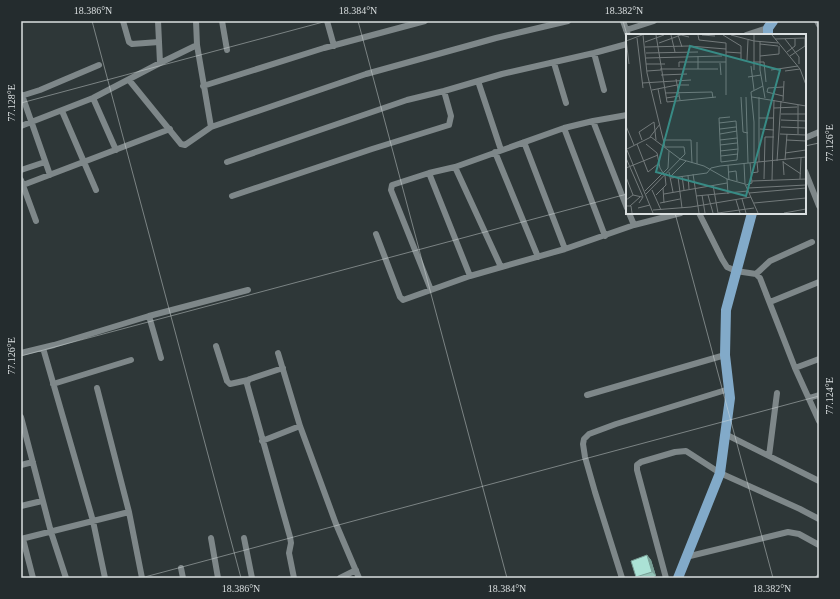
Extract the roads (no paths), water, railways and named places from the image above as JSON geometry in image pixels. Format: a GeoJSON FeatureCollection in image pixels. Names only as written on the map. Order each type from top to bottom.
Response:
{"type":"FeatureCollection","features":[{"type":"Feature","properties":{"kind":"main road"},"geometry":{"type":"LineString","coordinates":[[678,578],[720,473],[730,398],[725,355],[726,310],[752,214]]}},
{"type":"Feature","properties":{"kind":"street"},"geometry":{"type":"LineString","coordinates":[[123,21],[129,42],[132,44],[159,42]]}},
{"type":"Feature","properties":{"kind":"street"},"geometry":{"type":"LineString","coordinates":[[158,21],[160,63]]}},
{"type":"Feature","properties":{"kind":"street"},"geometry":{"type":"LineString","coordinates":[[196,21],[206,130]]}},
{"type":"Feature","properties":{"kind":"street"},"geometry":{"type":"LineString","coordinates":[[222,21],[228,50]]}},
{"type":"Feature","properties":{"kind":"street"},"geometry":{"type":"LineString","coordinates":[[328,21],[334,46]]}},
{"type":"Feature","properties":{"kind":"street"},"geometry":{"type":"LineString","coordinates":[[203,86],[402,24],[424,21]]}},
{"type":"Feature","properties":{"kind":"street"},"geometry":{"type":"LineString","coordinates":[[129,80],[182,144],[185,145],[206,130],[366,74],[496,38],[568,21]]}},
{"type":"Feature","properties":{"kind":"street"},"geometry":{"type":"LineString","coordinates":[[623,21],[627,33],[654,21]]}},
{"type":"Feature","properties":{"kind":"street"},"geometry":{"type":"LineString","coordinates":[[817,21],[819,25]]}},
{"type":"Feature","properties":{"kind":"street"},"geometry":{"type":"LineString","coordinates":[[749,34],[770,28]]}},
{"type":"Feature","properties":{"kind":"street"},"geometry":{"type":"LineString","coordinates":[[227,162],[407,100],[502,74],[554,63],[626,44]]}},
{"type":"Feature","properties":{"kind":"street"},"geometry":{"type":"LineString","coordinates":[[21,126],[93,98],[197,45]]}},
{"type":"Feature","properties":{"kind":"street"},"geometry":{"type":"LineString","coordinates":[[594,53],[604,90]]}},
{"type":"Feature","properties":{"kind":"street"},"geometry":{"type":"LineString","coordinates":[[554,63],[566,103]]}},
{"type":"Feature","properties":{"kind":"street"},"geometry":{"type":"LineString","coordinates":[[50,175],[22,95],[40,90],[100,65]]}},
{"type":"Feature","properties":{"kind":"street"},"geometry":{"type":"LineString","coordinates":[[478,81],[498,151],[538,257]]}},
{"type":"Feature","properties":{"kind":"street"},"geometry":{"type":"LineString","coordinates":[[232,196],[448,125],[451,116],[444,91]]}},
{"type":"Feature","properties":{"kind":"street"},"geometry":{"type":"LineString","coordinates":[[93,98],[116,150]]}},
{"type":"Feature","properties":{"kind":"street"},"geometry":{"type":"LineString","coordinates":[[62,111],[96,190]]}},
{"type":"Feature","properties":{"kind":"street"},"geometry":{"type":"LineString","coordinates":[[431,290],[391,190],[394,183],[455,167],[564,128],[626,115]]}},
{"type":"Feature","properties":{"kind":"street"},"geometry":{"type":"LineString","coordinates":[[592,121],[626,206]]}},
{"type":"Feature","properties":{"kind":"street"},"geometry":{"type":"LineString","coordinates":[[564,128],[605,236]]}},
{"type":"Feature","properties":{"kind":"street"},"geometry":{"type":"LineString","coordinates":[[36,221],[22,183],[84,163],[170,129]]}},
{"type":"Feature","properties":{"kind":"street"},"geometry":{"type":"LineString","coordinates":[[806,138],[819,132]]}},
{"type":"Feature","properties":{"kind":"street"},"geometry":{"type":"LineString","coordinates":[[524,142],[565,249]]}},
{"type":"Feature","properties":{"kind":"street"},"geometry":{"type":"LineString","coordinates":[[21,170],[45,162]]}},
{"type":"Feature","properties":{"kind":"street"},"geometry":{"type":"LineString","coordinates":[[455,167],[501,267]]}},
{"type":"Feature","properties":{"kind":"street"},"geometry":{"type":"LineString","coordinates":[[429,173],[470,276]]}},
{"type":"Feature","properties":{"kind":"street"},"geometry":{"type":"LineString","coordinates":[[806,174],[819,206]]}},
{"type":"Feature","properties":{"kind":"street"},"geometry":{"type":"LineString","coordinates":[[629,214],[634,225]]}},
{"type":"Feature","properties":{"kind":"street"},"geometry":{"type":"LineString","coordinates":[[376,234],[401,299],[405,300],[470,276],[565,249],[671,214]]}},
{"type":"Feature","properties":{"kind":"street"},"geometry":{"type":"LineString","coordinates":[[699,214],[722,260],[727,267],[736,271],[756,274],[763,283],[795,368],[819,421]]}},
{"type":"Feature","properties":{"kind":"street"},"geometry":{"type":"LineString","coordinates":[[756,274],[770,261],[812,242]]}},
{"type":"Feature","properties":{"kind":"street"},"geometry":{"type":"LineString","coordinates":[[770,302],[819,282]]}},
{"type":"Feature","properties":{"kind":"street"},"geometry":{"type":"LineString","coordinates":[[21,353],[43,348],[149,316],[248,290]]}},
{"type":"Feature","properties":{"kind":"street"},"geometry":{"type":"LineString","coordinates":[[149,316],[161,358]]}},
{"type":"Feature","properties":{"kind":"street"},"geometry":{"type":"LineString","coordinates":[[216,346],[227,381],[230,384],[248,380],[282,368]]}},
{"type":"Feature","properties":{"kind":"street"},"geometry":{"type":"LineString","coordinates":[[43,348],[93,521],[105,578]]}},
{"type":"Feature","properties":{"kind":"street"},"geometry":{"type":"LineString","coordinates":[[278,353],[300,426],[336,524],[359,578]]}},
{"type":"Feature","properties":{"kind":"street"},"geometry":{"type":"LineString","coordinates":[[587,395],[725,355]]}},
{"type":"Feature","properties":{"kind":"street"},"geometry":{"type":"LineString","coordinates":[[795,368],[819,359]]}},
{"type":"Feature","properties":{"kind":"street"},"geometry":{"type":"LineString","coordinates":[[53,384],[131,360]]}},
{"type":"Feature","properties":{"kind":"street"},"geometry":{"type":"LineString","coordinates":[[248,380],[262,441],[290,537],[291,543],[289,553],[294,578]]}},
{"type":"Feature","properties":{"kind":"street"},"geometry":{"type":"LineString","coordinates":[[97,388],[129,512],[142,578]]}},
{"type":"Feature","properties":{"kind":"street"},"geometry":{"type":"LineString","coordinates":[[622,578],[585,457],[583,444],[584,438],[589,434],[616,424],[729,389]]}},
{"type":"Feature","properties":{"kind":"street"},"geometry":{"type":"LineString","coordinates":[[770,456],[777,393]]}},
{"type":"Feature","properties":{"kind":"street"},"geometry":{"type":"LineString","coordinates":[[809,398],[819,395]]}},
{"type":"Feature","properties":{"kind":"street"},"geometry":{"type":"LineString","coordinates":[[21,417],[42,501],[66,578]]}},
{"type":"Feature","properties":{"kind":"street"},"geometry":{"type":"LineString","coordinates":[[262,441],[300,426]]}},
{"type":"Feature","properties":{"kind":"street"},"geometry":{"type":"LineString","coordinates":[[725,434],[819,481]]}},
{"type":"Feature","properties":{"kind":"street"},"geometry":{"type":"LineString","coordinates":[[666,578],[637,465],[641,462],[680,451],[686,452],[720,473],[819,519]]}},
{"type":"Feature","properties":{"kind":"street"},"geometry":{"type":"LineString","coordinates":[[21,465],[33,462]]}},
{"type":"Feature","properties":{"kind":"street"},"geometry":{"type":"LineString","coordinates":[[21,506],[42,501]]}},
{"type":"Feature","properties":{"kind":"street"},"geometry":{"type":"LineString","coordinates":[[33,578],[22,539],[129,512]]}},
{"type":"Feature","properties":{"kind":"street"},"geometry":{"type":"LineString","coordinates":[[686,557],[788,532],[799,534],[819,545]]}},
{"type":"Feature","properties":{"kind":"street"},"geometry":{"type":"LineString","coordinates":[[211,538],[218,578]]}},
{"type":"Feature","properties":{"kind":"street"},"geometry":{"type":"LineString","coordinates":[[244,538],[252,578]]}},
{"type":"Feature","properties":{"kind":"street"},"geometry":{"type":"LineString","coordinates":[[181,568],[183,578]]}},
{"type":"Feature","properties":{"kind":"street"},"geometry":{"type":"LineString","coordinates":[[340,578],[356,570]]}}]}
